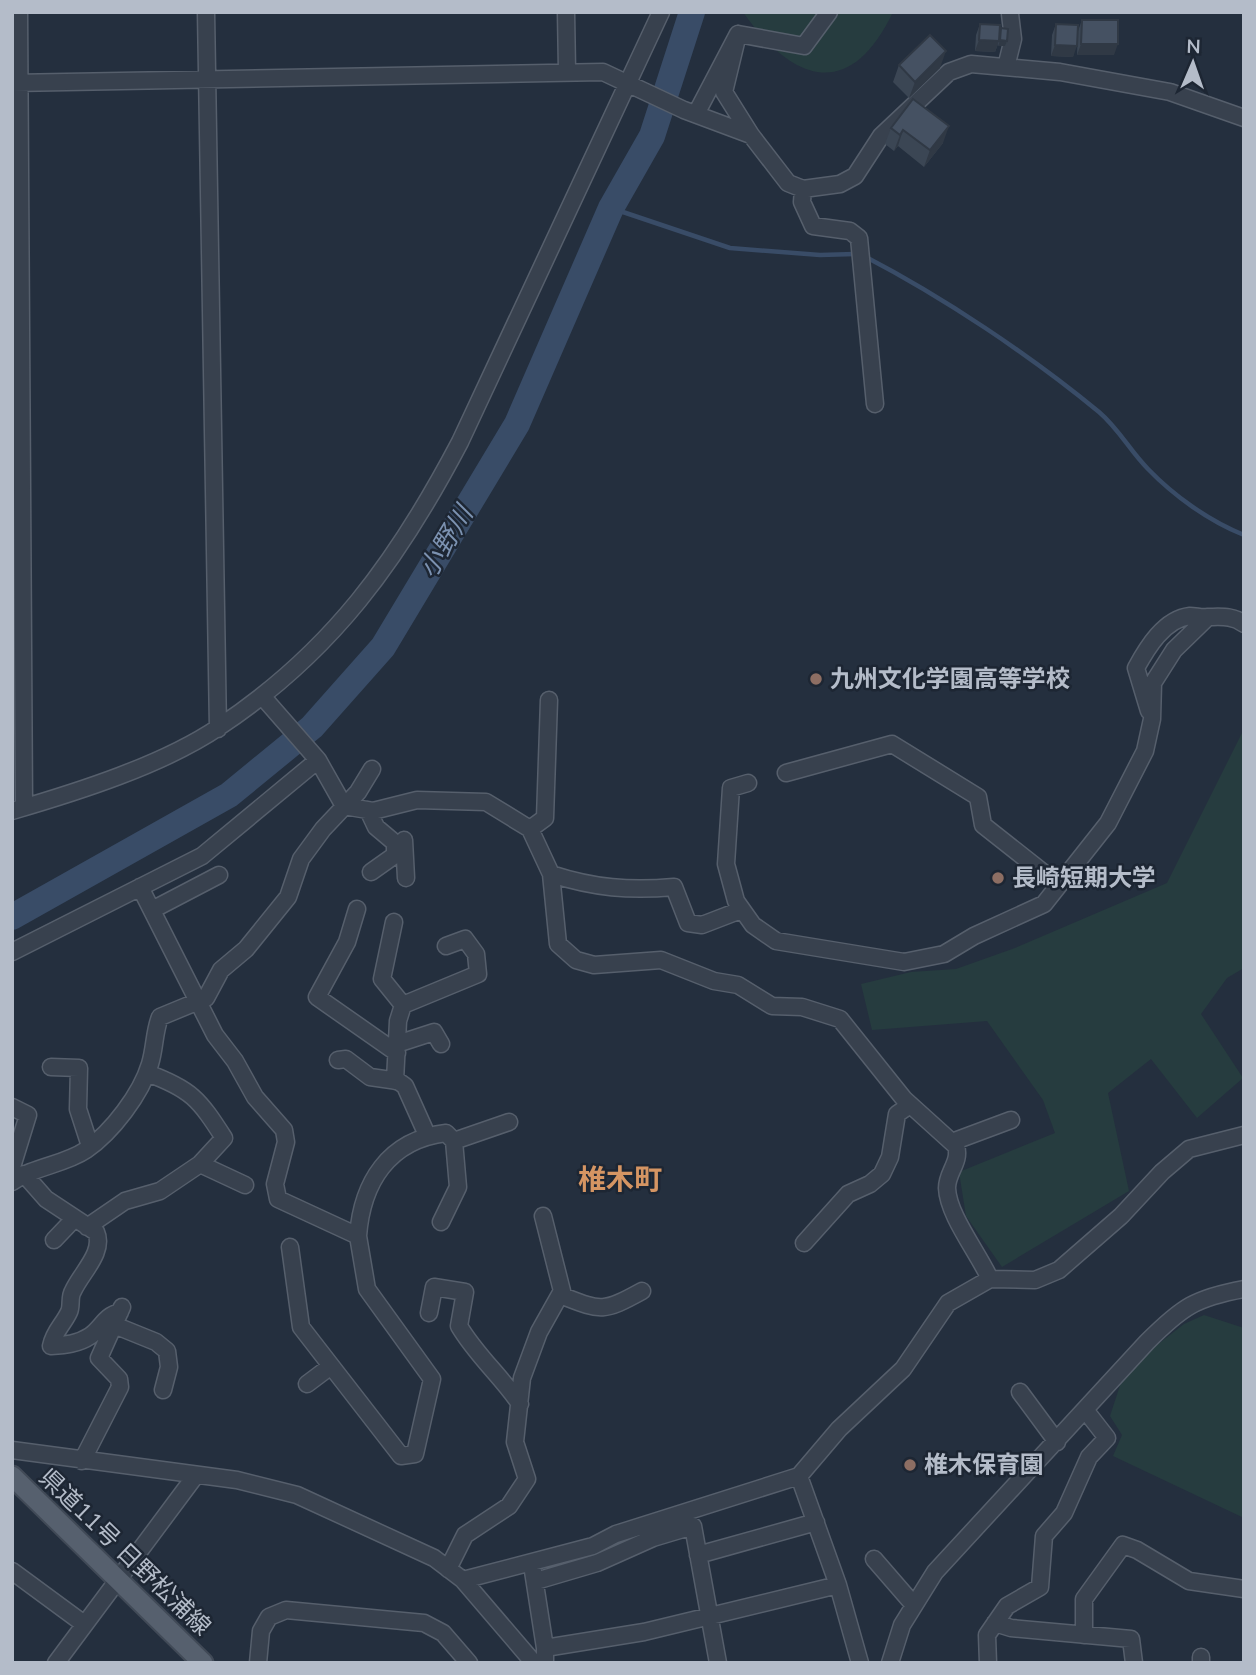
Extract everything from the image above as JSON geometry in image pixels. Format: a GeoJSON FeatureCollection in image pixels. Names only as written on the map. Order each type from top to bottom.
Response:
{"type":"FeatureCollection","features":[{"type":"Feature","properties":{"kind":"main road","name":"県道11号 日野松浦線"},"geometry":{"type":"LineString","coordinates":[[12,1476],[203,1663]]}},
{"type":"Feature","properties":{"kind":"street"},"geometry":{"type":"LineString","coordinates":[[19,12],[16,83],[18,809],[158,760],[218,729],[265,699],[349,614],[381,576],[427,506],[472,417],[630,84],[661,12]]}},
{"type":"Feature","properties":{"kind":"street"},"geometry":{"type":"LineString","coordinates":[[206,12],[218,729]]}},
{"type":"Feature","properties":{"kind":"street"},"geometry":{"type":"LineString","coordinates":[[566,12],[567,71]]}},
{"type":"Feature","properties":{"kind":"street"},"geometry":{"type":"LineString","coordinates":[[738,34],[804,46],[829,12]]}},
{"type":"Feature","properties":{"kind":"street"},"geometry":{"type":"LineString","coordinates":[[1006,66],[1013,39],[1010,14]]}},
{"type":"Feature","properties":{"kind":"street"},"geometry":{"type":"LineString","coordinates":[[690,112],[738,34]]}},
{"type":"Feature","properties":{"kind":"street"},"geometry":{"type":"LineString","coordinates":[[738,34],[724,92],[781,176],[788,183],[803,189],[840,184],[855,176],[881,136],[949,72],[971,64],[1060,72],[1170,92],[1244,118]]}},
{"type":"Feature","properties":{"kind":"street"},"geometry":{"type":"LineString","coordinates":[[16,83],[603,72],[690,112],[751,135]]}},
{"type":"Feature","properties":{"kind":"street"},"geometry":{"type":"LineString","coordinates":[[803,189],[802,202],[813,226],[850,231],[859,238],[875,404]]}},
{"type":"Feature","properties":{"kind":"street"},"geometry":{"type":"LineString","coordinates":[[1152,719],[1136,668],[1150,642],[1167,627],[1188,616],[1219,615],[1244,624]]}},
{"type":"Feature","properties":{"kind":"street"},"geometry":{"type":"LineString","coordinates":[[748,783],[730,788],[727,799],[726,864],[736,901],[752,925],[776,941],[904,962],[944,954],[974,936],[1044,904],[1108,823],[1145,751],[1152,719],[1153,683],[1174,650],[1208,617]]}},
{"type":"Feature","properties":{"kind":"street"},"geometry":{"type":"LineString","coordinates":[[265,699],[316,757],[344,806]]}},
{"type":"Feature","properties":{"kind":"street"},"geometry":{"type":"LineString","coordinates":[[530,830],[545,818],[549,700]]}},
{"type":"Feature","properties":{"kind":"street"},"geometry":{"type":"LineString","coordinates":[[786,773],[892,744],[978,797],[983,825],[1059,885]]}},
{"type":"Feature","properties":{"kind":"street"},"geometry":{"type":"LineString","coordinates":[[12,952],[202,856],[316,757]]}},
{"type":"Feature","properties":{"kind":"street"},"geometry":{"type":"LineString","coordinates":[[16,1165],[90,1146],[124,1110],[147,1073],[160,1017],[206,998],[221,970],[246,950],[288,897],[301,859],[358,792],[372,769]]}},
{"type":"Feature","properties":{"kind":"street"},"geometry":{"type":"LineString","coordinates":[[344,806],[373,810],[416,800],[485,802],[530,830],[551,874],[558,944],[576,960],[594,965],[661,960],[714,981],[738,985],[772,1006],[802,1007],[840,1019],[910,1105],[956,1149]]}},
{"type":"Feature","properties":{"kind":"street"},"geometry":{"type":"LineString","coordinates":[[371,873],[395,855],[395,843],[376,828],[373,810]]}},
{"type":"Feature","properties":{"kind":"street"},"geometry":{"type":"LineString","coordinates":[[373,810],[404,839],[407,878]]}},
{"type":"Feature","properties":{"kind":"street"},"geometry":{"type":"LineString","coordinates":[[551,874],[588,886],[622,890],[674,887],[681,911],[688,923],[702,925],[741,909]]}},
{"type":"Feature","properties":{"kind":"street"},"geometry":{"type":"LineString","coordinates":[[152,910],[219,875]]}},
{"type":"Feature","properties":{"kind":"street"},"geometry":{"type":"LineString","coordinates":[[140,887],[215,1035],[235,1061],[255,1097],[284,1130],[286,1142],[275,1184],[278,1199],[358,1236]]}},
{"type":"Feature","properties":{"kind":"street"},"geometry":{"type":"LineString","coordinates":[[357,909],[347,942],[317,997],[397,1049]]}},
{"type":"Feature","properties":{"kind":"street"},"geometry":{"type":"LineString","coordinates":[[394,922],[382,979],[403,1005]]}},
{"type":"Feature","properties":{"kind":"street"},"geometry":{"type":"LineString","coordinates":[[403,1005],[478,974],[476,954],[466,939],[446,946]]}},
{"type":"Feature","properties":{"kind":"street"},"geometry":{"type":"LineString","coordinates":[[395,1080],[398,1021],[403,1005]]}},
{"type":"Feature","properties":{"kind":"street"},"geometry":{"type":"LineString","coordinates":[[397,1049],[434,1032],[441,1044]]}},
{"type":"Feature","properties":{"kind":"street"},"geometry":{"type":"LineString","coordinates":[[338,1060],[346,1059],[370,1077],[395,1080],[404,1086],[426,1135]]}},
{"type":"Feature","properties":{"kind":"street"},"geometry":{"type":"LineString","coordinates":[[51,1067],[79,1068],[78,1109],[90,1146]]}},
{"type":"Feature","properties":{"kind":"street"},"geometry":{"type":"LineString","coordinates":[[54,1240],[125,1200],[160,1191],[200,1164],[224,1138],[200,1100],[167,1080],[147,1073]]}},
{"type":"Feature","properties":{"kind":"street"},"geometry":{"type":"LineString","coordinates":[[804,1243],[848,1194],[870,1184],[882,1174],[890,1157],[897,1114],[910,1105]]}},
{"type":"Feature","properties":{"kind":"street"},"geometry":{"type":"LineString","coordinates":[[12,1107],[28,1115],[16,1165]]}},
{"type":"Feature","properties":{"kind":"street"},"geometry":{"type":"LineString","coordinates":[[990,1279],[966,1231],[953,1218],[947,1188],[956,1149],[1011,1120]]}},
{"type":"Feature","properties":{"kind":"street"},"geometry":{"type":"LineString","coordinates":[[454,1141],[509,1122]]}},
{"type":"Feature","properties":{"kind":"street"},"geometry":{"type":"LineString","coordinates":[[286,1256],[301,1327],[401,1456],[415,1454],[432,1379],[367,1289],[358,1236],[360,1210],[372,1178],[390,1157],[426,1135],[446,1133],[454,1141],[458,1186],[441,1222]]}},
{"type":"Feature","properties":{"kind":"street"},"geometry":{"type":"LineString","coordinates":[[463,1580],[593,1546],[616,1534],[800,1476],[839,1429],[902,1369],[948,1303],[990,1279],[1035,1280],[1059,1270],[1121,1216],[1162,1172],[1189,1149],[1244,1135]]}},
{"type":"Feature","properties":{"kind":"street"},"geometry":{"type":"LineString","coordinates":[[200,1164],[245,1185]]}},
{"type":"Feature","properties":{"kind":"street"},"geometry":{"type":"LineString","coordinates":[[16,1165],[46,1199],[99,1239],[97,1251],[71,1293],[69,1311],[54,1332],[51,1346],[72,1344],[91,1336],[108,1315],[119,1314],[167,1351],[169,1367],[163,1390]]}},
{"type":"Feature","properties":{"kind":"street"},"geometry":{"type":"LineString","coordinates":[[448,1569],[465,1535],[509,1506],[527,1479],[515,1442],[522,1378],[539,1332],[560,1295],[558,1266],[543,1216]]}},
{"type":"Feature","properties":{"kind":"street"},"geometry":{"type":"LineString","coordinates":[[429,1313],[434,1287],[472,1293],[459,1326],[474,1351],[501,1376],[520,1404]]}},
{"type":"Feature","properties":{"kind":"street"},"geometry":{"type":"LineString","coordinates":[[890,1663],[902,1625],[935,1572],[1176,1314],[1204,1297],[1244,1289]]}},
{"type":"Feature","properties":{"kind":"street"},"geometry":{"type":"LineString","coordinates":[[560,1295],[597,1309],[616,1305],[642,1291]]}},
{"type":"Feature","properties":{"kind":"street"},"geometry":{"type":"LineString","coordinates":[[82,1461],[120,1387],[119,1379],[99,1358],[119,1314]]}},
{"type":"Feature","properties":{"kind":"street"},"geometry":{"type":"LineString","coordinates":[[307,1384],[331,1366]]}},
{"type":"Feature","properties":{"kind":"street"},"geometry":{"type":"LineString","coordinates":[[1020,1392],[1056,1442]]}},
{"type":"Feature","properties":{"kind":"street"},"geometry":{"type":"LineString","coordinates":[[988,1663],[988,1635],[1007,1606],[1040,1587],[1044,1536],[1064,1513],[1089,1457],[1107,1438],[1086,1411]]}},
{"type":"Feature","properties":{"kind":"street"},"geometry":{"type":"LineString","coordinates":[[12,1450],[237,1480],[297,1495],[434,1558],[463,1580],[534,1663]]}},
{"type":"Feature","properties":{"kind":"street"},"geometry":{"type":"LineString","coordinates":[[56,1663],[196,1475]]}},
{"type":"Feature","properties":{"kind":"street"},"geometry":{"type":"LineString","coordinates":[[800,1476],[838,1585],[859,1662]]}},
{"type":"Feature","properties":{"kind":"street"},"geometry":{"type":"LineString","coordinates":[[698,1555],[816,1522]]}},
{"type":"Feature","properties":{"kind":"street"},"geometry":{"type":"LineString","coordinates":[[536,1581],[597,1563],[653,1538],[692,1526],[719,1663]]}},
{"type":"Feature","properties":{"kind":"street"},"geometry":{"type":"LineString","coordinates":[[1083,1635],[1084,1599],[1123,1545],[1137,1550],[1189,1581],[1244,1589]]}},
{"type":"Feature","properties":{"kind":"street"},"geometry":{"type":"LineString","coordinates":[[874,1559],[913,1604]]}},
{"type":"Feature","properties":{"kind":"street"},"geometry":{"type":"LineString","coordinates":[[531,1562],[536,1581],[545,1655],[838,1585]]}},
{"type":"Feature","properties":{"kind":"street"},"geometry":{"type":"LineString","coordinates":[[12,1572],[84,1624]]}},
{"type":"Feature","properties":{"kind":"street"},"geometry":{"type":"LineString","coordinates":[[258,1663],[261,1631],[269,1617],[286,1610],[424,1623],[443,1633],[469,1663]]}},
{"type":"Feature","properties":{"kind":"street"},"geometry":{"type":"LineString","coordinates":[[995,1623],[1011,1629],[1131,1639],[1134,1663]]}},
{"type":"Feature","properties":{"kind":"green space"},"geometry":{"type":"Polygon","coordinates":[[[743,12],[893,12],[876,41],[858,60],[840,70],[821,72],[801,67],[781,55],[743,12]]]}},
{"type":"Feature","properties":{"kind":"green space"},"geometry":{"type":"Polygon","coordinates":[[[1244,729],[1244,968],[1227,978],[1201,1014],[1243,1078],[1197,1118],[1151,1059],[1108,1093],[1129,1191],[1002,1267],[966,1216],[959,1172],[1055,1133],[1043,1100],[987,1021],[872,1030],[861,984],[911,972],[956,969],[1015,948],[1167,883],[1244,729]]]}},
{"type":"Feature","properties":{"kind":"green space"},"geometry":{"type":"Polygon","coordinates":[[[1204,1315],[1244,1328],[1244,1518],[1113,1456],[1122,1435],[1110,1416],[1125,1370],[1184,1324],[1204,1315]]]}},
{"type":"Feature","properties":{"kind":"building"},"geometry":{"type":"Polygon","coordinates":[[[1082,20],[1118,20],[1118,44],[1081,44],[1082,20]]]}},
{"type":"Feature","properties":{"kind":"building"},"geometry":{"type":"Polygon","coordinates":[[[980,24],[1000,25],[999,41],[979,40],[980,24]]]}},
{"type":"Feature","properties":{"kind":"building"},"geometry":{"type":"Polygon","coordinates":[[[1056,24],[1078,25],[1077,46],[1055,45],[1056,24]]]}},
{"type":"Feature","properties":{"kind":"building"},"geometry":{"type":"Polygon","coordinates":[[[1001,28],[1008,29],[1007,41],[1000,40],[1001,28]]]}},
{"type":"Feature","properties":{"kind":"building"},"geometry":{"type":"Polygon","coordinates":[[[930,35],[946,51],[915,82],[899,65],[930,35]]]}},
{"type":"Feature","properties":{"kind":"building"},"geometry":{"type":"Polygon","coordinates":[[[913,99],[949,126],[930,150],[903,130],[900,135],[891,128],[913,99]]]}},
{"type":"Feature","properties":{"kind":"waterway","name":"小野川"},"geometry":{"type":"LineString","coordinates":[[12,917],[229,795],[312,727],[383,647],[517,424],[611,208],[652,136],[692,12]]}},
{"type":"Feature","properties":{"kind":"waterway"},"geometry":{"type":"LineString","coordinates":[[611,208],[730,248],[820,255],[855,254]]}},
{"type":"Feature","properties":{"kind":"waterway"},"geometry":{"type":"LineString","coordinates":[[864,256],[955,308],[1044,369],[1099,412],[1169,489],[1205,515],[1244,535]]}},
{"type":"Feature","properties":{"kind":"place","name":"九州文化学園高等学校"},"geometry":{"type":"Point","coordinates":[816,679]}},
{"type":"Feature","properties":{"kind":"place","name":"長崎短期大学"},"geometry":{"type":"Point","coordinates":[998,878]}},
{"type":"Feature","properties":{"kind":"place","name":"椎木保育園"},"geometry":{"type":"Point","coordinates":[910,1465]}},
{"type":"Feature","properties":{"kind":"district","name":"椎木町"},"geometry":{"type":"Point","coordinates":[620,1180]}}]}
